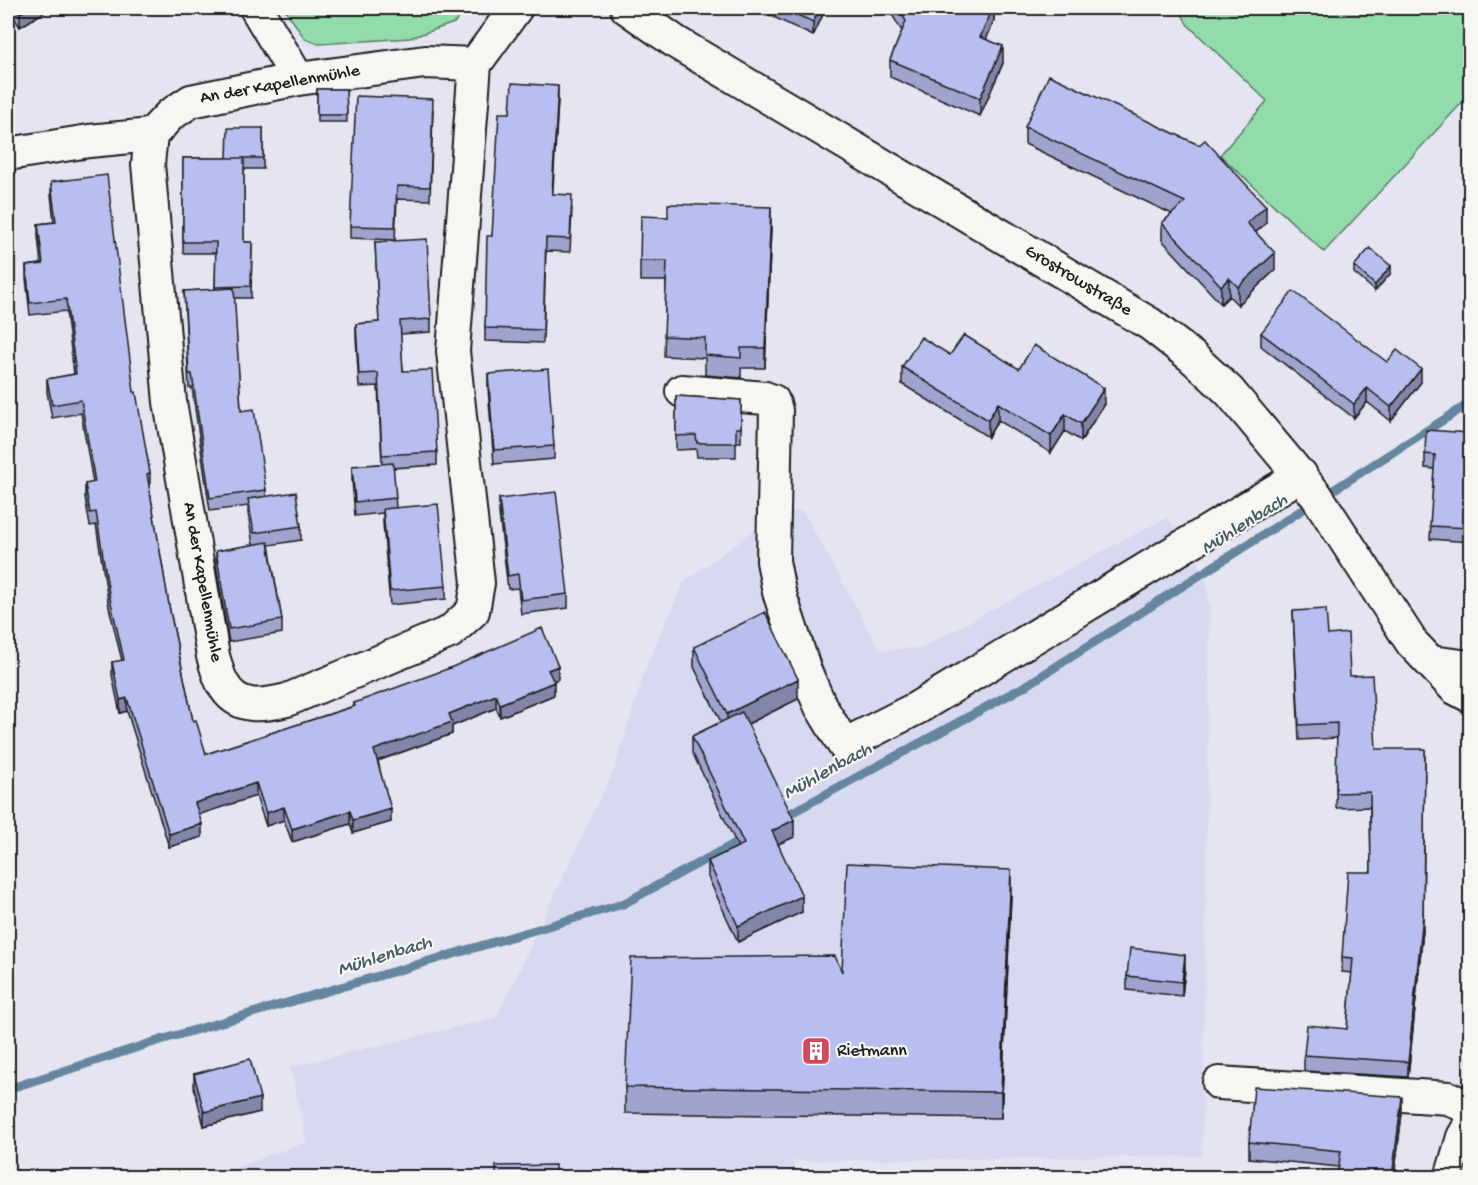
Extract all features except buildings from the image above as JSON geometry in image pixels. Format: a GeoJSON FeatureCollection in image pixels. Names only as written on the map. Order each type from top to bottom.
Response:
{"type":"FeatureCollection","features":[{"type":"Feature","properties":{"kind":"street"},"geometry":{"type":"LineString","coordinates":[[256,8],[298,79]]}},
{"type":"Feature","properties":{"kind":"street"},"geometry":{"type":"LineString","coordinates":[[475,64],[516,8]]}},
{"type":"Feature","properties":{"kind":"street","name":"Grostrowstraße"},"geometry":{"type":"LineString","coordinates":[[627,8],[677,43],[1150,324],[1191,356],[1229,391],[1301,475],[1412,643],[1455,688],[1470,696]]}},
{"type":"Feature","properties":{"kind":"street","name":"An der Kapellenmühle"},"geometry":{"type":"LineString","coordinates":[[425,62],[475,64],[453,351],[478,583],[473,611],[450,632],[287,700],[262,706],[236,700],[223,684],[213,656],[170,402],[148,164],[151,135],[170,115],[190,101],[298,79],[425,62]]}},
{"type":"Feature","properties":{"kind":"street"},"geometry":{"type":"LineString","coordinates":[[8,154],[89,141],[151,135]]}},
{"type":"Feature","properties":{"kind":"street"},"geometry":{"type":"LineString","coordinates":[[682,391],[765,398],[773,401],[776,410],[773,561],[778,592],[805,672],[821,707],[844,745],[917,708],[1301,475]]}},
{"type":"Feature","properties":{"kind":"street"},"geometry":{"type":"LineString","coordinates":[[1431,662],[1470,667]]}},
{"type":"Feature","properties":{"kind":"street"},"geometry":{"type":"LineString","coordinates":[[1219,1083],[1449,1098],[1470,1109]]}},
{"type":"Feature","properties":{"kind":"street"},"geometry":{"type":"LineString","coordinates":[[1450,1178],[1463,1137],[1470,1125]]}},
{"type":"Feature","properties":{"kind":"shaded area"},"geometry":{"type":"Polygon","coordinates":[[[780,511],[803,511],[880,650],[920,648],[1167,517],[1190,547],[1205,575],[1210,609],[1202,1156],[793,1161],[797,1178],[207,1178],[307,1142],[290,1067],[497,1017],[614,769],[647,664],[684,582],[780,511]]]}},
{"type":"Feature","properties":{"kind":"green space"},"geometry":{"type":"Polygon","coordinates":[[[284,8],[469,8],[454,23],[410,38],[319,44],[305,39],[284,8]]]}},
{"type":"Feature","properties":{"kind":"green space"},"geometry":{"type":"Polygon","coordinates":[[[1179,8],[1470,8],[1470,94],[1324,252],[1220,155],[1267,101],[1187,24],[1179,8]]]}},
{"type":"Feature","properties":{"kind":"waterway","name":"Mühlenbach"},"geometry":{"type":"LineString","coordinates":[[780,819],[1027,685],[1470,403]]}},
{"type":"Feature","properties":{"kind":"waterway","name":"Mühlenbach"},"geometry":{"type":"LineString","coordinates":[[8,1089],[154,1042],[623,904],[747,837]]}},
{"type":"Feature","properties":{"kind":"place","name":"Rietmann"},"geometry":{"type":"Point","coordinates":[816,1051]}}]}
